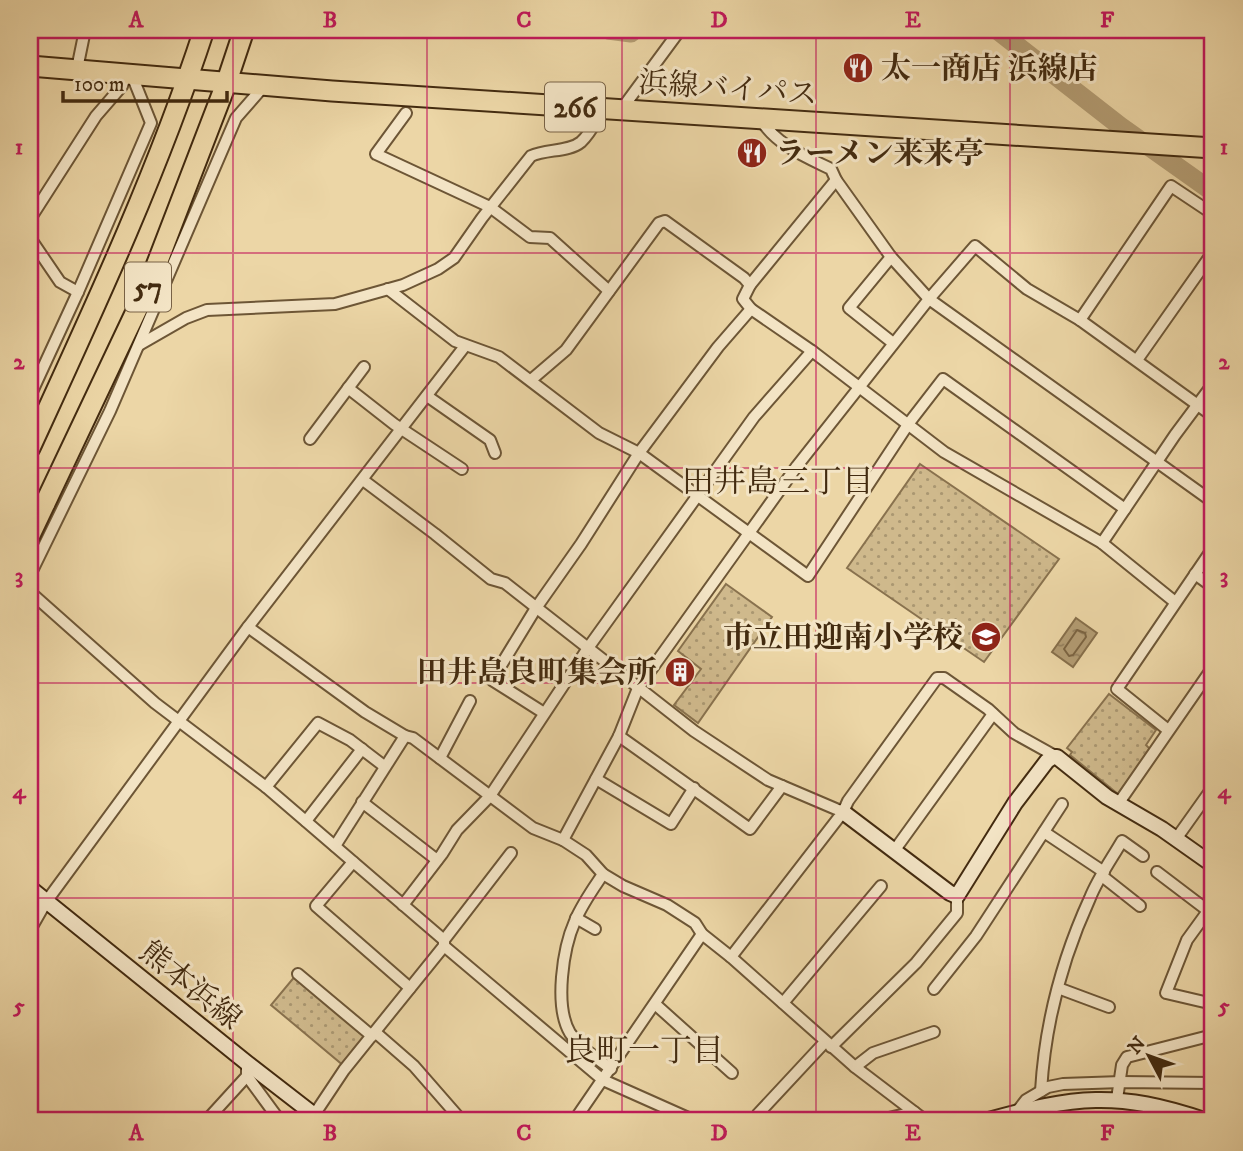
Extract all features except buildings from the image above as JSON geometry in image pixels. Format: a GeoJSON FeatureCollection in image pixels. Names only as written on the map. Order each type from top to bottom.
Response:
{"type":"FeatureCollection","features":[{"type":"Feature","properties":{"kind":"highway","name":"57"},"geometry":{"type":"LineString","coordinates":[[30,448],[113,268],[204,30]]}},
{"type":"Feature","properties":{"kind":"highway","name":"57"},"geometry":{"type":"LineString","coordinates":[[30,535],[149,284],[244,30]]}},
{"type":"Feature","properties":{"kind":"highway","name":"浜線バイパス"},"geometry":{"type":"LineString","coordinates":[[30,66],[226,84],[1213,148]]}},
{"type":"Feature","properties":{"kind":"main road"},"geometry":{"type":"LineString","coordinates":[[843,812],[957,896],[1015,803],[1046,761],[1058,757],[1118,804],[1213,864]]}},
{"type":"Feature","properties":{"kind":"main road","name":"熊本浜線"},"geometry":{"type":"LineString","coordinates":[[30,888],[247,1070],[318,1118]]}},
{"type":"Feature","properties":{"kind":"main road"},"geometry":{"type":"LineString","coordinates":[[985,1121],[1043,1105],[1078,1100],[1118,1099],[1177,1111],[1207,1121]]}},
{"type":"Feature","properties":{"kind":"street"},"geometry":{"type":"LineString","coordinates":[[77,69],[85,30]]}},
{"type":"Feature","properties":{"kind":"street"},"geometry":{"type":"LineString","coordinates":[[139,345],[186,318],[207,310],[335,303],[403,285],[438,269],[454,258],[531,156],[580,143],[613,109],[680,30]]}},
{"type":"Feature","properties":{"kind":"street"},"geometry":{"type":"LineString","coordinates":[[30,219],[96,116],[122,86],[129,73]]}},
{"type":"Feature","properties":{"kind":"street"},"geometry":{"type":"LineString","coordinates":[[30,396],[151,123],[129,73]]}},
{"type":"Feature","properties":{"kind":"street"},"geometry":{"type":"LineString","coordinates":[[30,575],[46,503],[110,411],[236,118],[264,86]]}},
{"type":"Feature","properties":{"kind":"street"},"geometry":{"type":"LineString","coordinates":[[406,113],[376,154],[490,207],[530,237],[550,238],[610,291]]}},
{"type":"Feature","properties":{"kind":"street"},"geometry":{"type":"LineString","coordinates":[[761,120],[769,134],[799,154],[831,169],[891,257],[929,299],[1213,502]]}},
{"type":"Feature","properties":{"kind":"street"},"geometry":{"type":"LineString","coordinates":[[836,180],[750,285],[743,299],[751,309],[812,351],[944,452],[1102,543],[1175,602]]}},
{"type":"Feature","properties":{"kind":"street"},"geometry":{"type":"LineString","coordinates":[[1080,320],[1171,186],[1213,214]]}},
{"type":"Feature","properties":{"kind":"street"},"geometry":{"type":"LineString","coordinates":[[531,380],[566,350],[659,223],[665,221],[750,285]]}},
{"type":"Feature","properties":{"kind":"street"},"geometry":{"type":"LineString","coordinates":[[30,238],[60,282],[78,292]]}},
{"type":"Feature","properties":{"kind":"street"},"geometry":{"type":"LineString","coordinates":[[563,840],[620,736],[638,688],[797,466],[929,299],[975,246],[1027,289],[1080,320],[1213,416]]}},
{"type":"Feature","properties":{"kind":"street"},"geometry":{"type":"LineString","coordinates":[[1137,360],[1213,252]]}},
{"type":"Feature","properties":{"kind":"street"},"geometry":{"type":"LineString","coordinates":[[891,257],[849,308],[894,343]]}},
{"type":"Feature","properties":{"kind":"street"},"geometry":{"type":"LineString","coordinates":[[388,289],[455,341],[499,358],[599,433],[639,453],[808,576],[909,423],[943,379],[1125,509]]}},
{"type":"Feature","properties":{"kind":"street"},"geometry":{"type":"LineString","coordinates":[[544,713],[492,680],[536,608],[639,453],[718,347],[751,309]]}},
{"type":"Feature","properties":{"kind":"street"},"geometry":{"type":"LineString","coordinates":[[30,930],[46,902],[248,626],[465,346]]}},
{"type":"Feature","properties":{"kind":"street"},"geometry":{"type":"LineString","coordinates":[[403,905],[438,860],[457,830],[490,796],[588,648],[754,417],[812,351]]}},
{"type":"Feature","properties":{"kind":"street"},"geometry":{"type":"LineString","coordinates":[[310,439],[364,367]]}},
{"type":"Feature","properties":{"kind":"street"},"geometry":{"type":"LineString","coordinates":[[1102,543],[1213,384]]}},
{"type":"Feature","properties":{"kind":"street"},"geometry":{"type":"LineString","coordinates":[[348,388],[462,469]]}},
{"type":"Feature","properties":{"kind":"street"},"geometry":{"type":"LineString","coordinates":[[427,396],[490,440],[495,453]]}},
{"type":"Feature","properties":{"kind":"street"},"geometry":{"type":"LineString","coordinates":[[363,480],[491,579],[505,583],[694,731],[768,780],[843,812]]}},
{"type":"Feature","properties":{"kind":"street"},"geometry":{"type":"LineString","coordinates":[[1168,730],[1117,689],[1213,548]]}},
{"type":"Feature","properties":{"kind":"street"},"geometry":{"type":"LineString","coordinates":[[1195,574],[1213,587]]}},
{"type":"Feature","properties":{"kind":"street"},"geometry":{"type":"LineString","coordinates":[[30,592],[114,669],[306,821],[603,1080],[695,1121]]}},
{"type":"Feature","properties":{"kind":"street"},"geometry":{"type":"LineString","coordinates":[[248,626],[365,712],[413,738],[533,828],[563,840],[586,855],[603,874],[667,905],[695,923],[702,934],[828,1044],[926,1121]]}},
{"type":"Feature","properties":{"kind":"street"},"geometry":{"type":"LineString","coordinates":[[1118,804],[1213,667]]}},
{"type":"Feature","properties":{"kind":"street"},"geometry":{"type":"LineString","coordinates":[[731,957],[843,812],[848,801],[937,678],[944,678],[1014,733],[1058,757]]}},
{"type":"Feature","properties":{"kind":"street"},"geometry":{"type":"LineString","coordinates":[[439,758],[470,701]]}},
{"type":"Feature","properties":{"kind":"street"},"geometry":{"type":"LineString","coordinates":[[894,851],[993,714]]}},
{"type":"Feature","properties":{"kind":"street"},"geometry":{"type":"LineString","coordinates":[[265,787],[318,723],[350,740],[384,766]]}},
{"type":"Feature","properties":{"kind":"street"},"geometry":{"type":"LineString","coordinates":[[335,846],[405,736]]}},
{"type":"Feature","properties":{"kind":"street"},"geometry":{"type":"LineString","coordinates":[[620,736],[750,829],[782,786]]}},
{"type":"Feature","properties":{"kind":"street"},"geometry":{"type":"LineString","coordinates":[[306,821],[362,750]]}},
{"type":"Feature","properties":{"kind":"street"},"geometry":{"type":"LineString","coordinates":[[596,779],[671,824],[694,788]]}},
{"type":"Feature","properties":{"kind":"street"},"geometry":{"type":"LineString","coordinates":[[1177,839],[1213,787]]}},
{"type":"Feature","properties":{"kind":"street"},"geometry":{"type":"LineString","coordinates":[[362,802],[438,860]]}},
{"type":"Feature","properties":{"kind":"street"},"geometry":{"type":"LineString","coordinates":[[934,989],[976,936],[1062,804]]}},
{"type":"Feature","properties":{"kind":"street"},"geometry":{"type":"LineString","coordinates":[[1044,832],[1103,874],[1140,906]]}},
{"type":"Feature","properties":{"kind":"street"},"geometry":{"type":"LineString","coordinates":[[1041,1091],[1045,1043],[1058,988],[1090,896],[1122,841],[1143,856]]}},
{"type":"Feature","properties":{"kind":"street"},"geometry":{"type":"LineString","coordinates":[[318,1118],[344,1070],[410,988],[511,853]]}},
{"type":"Feature","properties":{"kind":"street"},"geometry":{"type":"LineString","coordinates":[[353,862],[316,905],[410,988]]}},
{"type":"Feature","properties":{"kind":"street"},"geometry":{"type":"LineString","coordinates":[[1157,872],[1210,913],[1187,940],[1166,993],[1213,1003]]}},
{"type":"Feature","properties":{"kind":"street"},"geometry":{"type":"LineString","coordinates":[[603,874],[576,918],[567,949],[561,997],[564,1018],[576,1040],[611,1069]]}},
{"type":"Feature","properties":{"kind":"street"},"geometry":{"type":"LineString","coordinates":[[783,1003],[881,886]]}},
{"type":"Feature","properties":{"kind":"street"},"geometry":{"type":"LineString","coordinates":[[754,1121],[791,1076],[916,963],[957,913],[957,896]]}},
{"type":"Feature","properties":{"kind":"street"},"geometry":{"type":"LineString","coordinates":[[576,918],[595,929]]}},
{"type":"Feature","properties":{"kind":"street"},"geometry":{"type":"LineString","coordinates":[[574,1121],[702,934]]}},
{"type":"Feature","properties":{"kind":"street"},"geometry":{"type":"LineString","coordinates":[[298,974],[414,1066],[462,1121]]}},
{"type":"Feature","properties":{"kind":"street"},"geometry":{"type":"LineString","coordinates":[[1058,988],[1109,1007]]}},
{"type":"Feature","properties":{"kind":"street"},"geometry":{"type":"LineString","coordinates":[[655,1004],[732,1073]]}},
{"type":"Feature","properties":{"kind":"street"},"geometry":{"type":"LineString","coordinates":[[855,1067],[873,1053],[934,1032]]}},
{"type":"Feature","properties":{"kind":"street"},"geometry":{"type":"LineString","coordinates":[[1118,1099],[1122,1065],[1127,1057],[1213,1032]]}},
{"type":"Feature","properties":{"kind":"street"},"geometry":{"type":"LineString","coordinates":[[206,1121],[247,1070],[279,1121]]}},
{"type":"Feature","properties":{"kind":"street"},"geometry":{"type":"LineString","coordinates":[[1016,1113],[1026,1100],[1048,1087],[1063,1084],[1213,1083]]}},
{"type":"Feature","properties":{"kind":"street"},"geometry":{"type":"LineString","coordinates":[[876,1121],[914,1112]]}},
{"type":"Feature","properties":{"kind":"shaded area"},"geometry":{"type":"Polygon","coordinates":[[[920,464],[1059,559],[984,662],[847,568],[920,464]]]}},
{"type":"Feature","properties":{"kind":"shaded area"},"geometry":{"type":"Polygon","coordinates":[[[726,584],[772,617],[698,723],[674,705],[701,669],[678,651],[726,584]]]}},
{"type":"Feature","properties":{"kind":"shaded area"},"geometry":{"type":"Polygon","coordinates":[[[1109,694],[1156,730],[1146,745],[1150,749],[1118,794],[1070,755],[1072,752],[1067,748],[1109,694]]]}},
{"type":"Feature","properties":{"kind":"shaded area"},"geometry":{"type":"Polygon","coordinates":[[[296,975],[369,1036],[344,1066],[271,1005],[296,975]]]}},
{"type":"Feature","properties":{"kind":"water"},"geometry":{"type":"Polygon","coordinates":[[[1076,618],[1097,633],[1073,667],[1052,652],[1076,618]]]}},
{"type":"Feature","properties":{"kind":"waterway"},"geometry":{"type":"LineString","coordinates":[[608,30],[631,33],[634,30]]}},
{"type":"Feature","properties":{"kind":"waterway"},"geometry":{"type":"LineString","coordinates":[[997,30],[1120,126],[1213,192]]}},
{"type":"Feature","properties":{"kind":"place","name":"太一商店 浜線店"},"geometry":{"type":"Point","coordinates":[858,68]}},
{"type":"Feature","properties":{"kind":"place","name":"ラーメン来来亭"},"geometry":{"type":"Point","coordinates":[752,153]}},
{"type":"Feature","properties":{"kind":"place","name":"市立田迎南小学校"},"geometry":{"type":"Point","coordinates":[986,637]}},
{"type":"Feature","properties":{"kind":"place","name":"田井島良町集会所"},"geometry":{"type":"Point","coordinates":[680,672]}},
{"type":"Feature","properties":{"kind":"district","name":"田井島三丁目"},"geometry":{"type":"Point","coordinates":[778,481]}},
{"type":"Feature","properties":{"kind":"district","name":"良町一丁目"},"geometry":{"type":"Point","coordinates":[644,1050]}}]}
